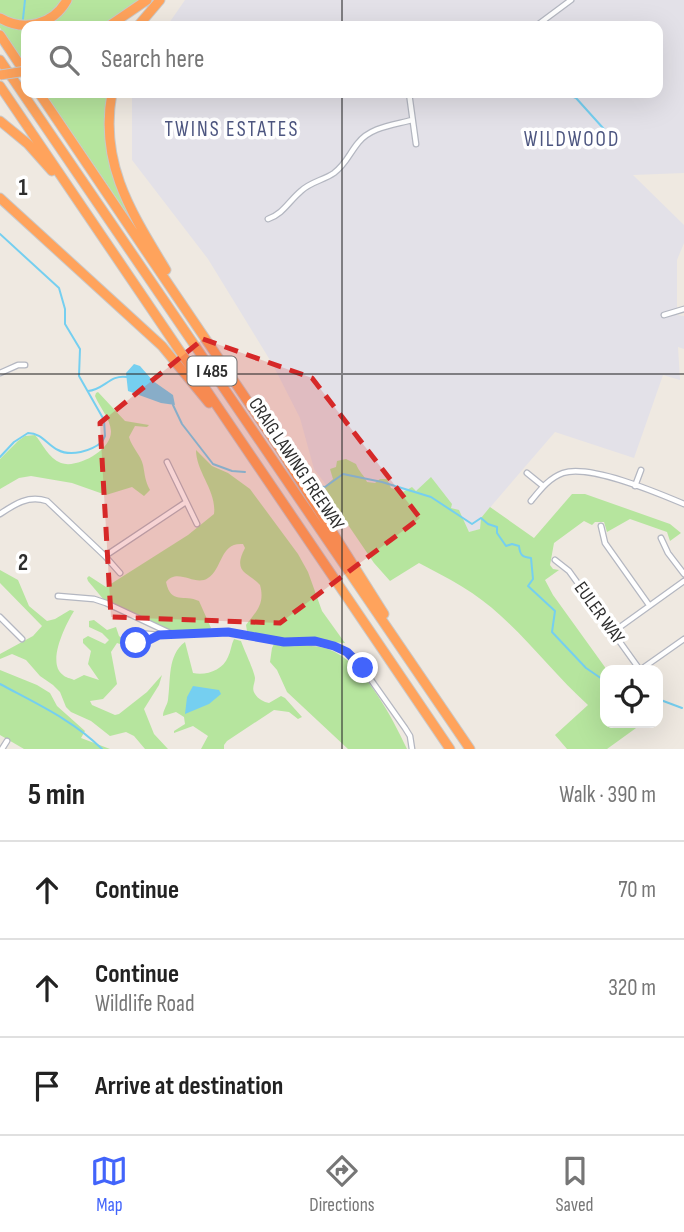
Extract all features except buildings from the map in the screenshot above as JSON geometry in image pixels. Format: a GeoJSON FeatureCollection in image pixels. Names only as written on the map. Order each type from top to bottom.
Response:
{"type":"FeatureCollection","features":[{"type":"Feature","properties":{"kind":"highway"},"geometry":{"type":"LineString","coordinates":[[45,21],[54,16],[66,0]]}},
{"type":"Feature","properties":{"kind":"highway"},"geometry":{"type":"LineString","coordinates":[[116,21],[148,0]]}},
{"type":"Feature","properties":{"kind":"highway"},"geometry":{"type":"LineString","coordinates":[[142,21],[160,0]]}},
{"type":"Feature","properties":{"kind":"highway"},"geometry":{"type":"LineString","coordinates":[[0,18],[21,25]]}},
{"type":"Feature","properties":{"kind":"highway"},"geometry":{"type":"LineString","coordinates":[[0,36],[21,65]]}},
{"type":"Feature","properties":{"kind":"highway","name":"CRAIG LAWING FREEWAY"},"geometry":{"type":"LineString","coordinates":[[0,60],[21,91]]}},
{"type":"Feature","properties":{"kind":"highway"},"geometry":{"type":"LineString","coordinates":[[0,75],[21,73]]}},
{"type":"Feature","properties":{"kind":"highway","name":"CRAIG LAWING FREEWAY"},"geometry":{"type":"LineString","coordinates":[[0,86],[450,749]]}},
{"type":"Feature","properties":{"kind":"highway","name":"CRAIG LAWING FREEWAY"},"geometry":{"type":"LineString","coordinates":[[26,98],[470,749]]}},
{"type":"Feature","properties":{"kind":"highway"},"geometry":{"type":"LineString","coordinates":[[42,98],[319,508],[424,681]]}},
{"type":"Feature","properties":{"kind":"highway"},"geometry":{"type":"LineString","coordinates":[[111,98],[108,122],[117,178],[128,205],[198,326]]}},
{"type":"Feature","properties":{"kind":"highway"},"geometry":{"type":"LineString","coordinates":[[0,121],[40,157],[112,251]]}},
{"type":"Feature","properties":{"kind":"highway"},"geometry":{"type":"LineString","coordinates":[[0,198],[162,346],[234,434]]}},
{"type":"Feature","properties":{"kind":"street"},"geometry":{"type":"LineString","coordinates":[[543,21],[571,0]]}},
{"type":"Feature","properties":{"kind":"street"},"geometry":{"type":"LineString","coordinates":[[410,98],[416,144]]}},
{"type":"Feature","properties":{"kind":"street"},"geometry":{"type":"LineString","coordinates":[[268,219],[279,214],[308,186],[343,166],[366,135],[412,120]]}},
{"type":"Feature","properties":{"kind":"street"},"geometry":{"type":"LineString","coordinates":[[664,315],[684,309]]}},
{"type":"Feature","properties":{"kind":"street"},"geometry":{"type":"LineString","coordinates":[[0,373],[18,365],[25,365]]}},
{"type":"Feature","properties":{"kind":"street"},"geometry":{"type":"LineString","coordinates":[[167,462],[197,524]]}},
{"type":"Feature","properties":{"kind":"street"},"geometry":{"type":"LineString","coordinates":[[531,502],[543,486],[559,475],[575,471],[598,473],[684,504]]}},
{"type":"Feature","properties":{"kind":"street"},"geometry":{"type":"LineString","coordinates":[[635,486],[641,471]]}},
{"type":"Feature","properties":{"kind":"street"},"geometry":{"type":"LineString","coordinates":[[527,473],[543,486]]}},
{"type":"Feature","properties":{"kind":"street"},"geometry":{"type":"LineString","coordinates":[[0,514],[24,500],[38,498],[47,501],[120,573]]}},
{"type":"Feature","properties":{"kind":"street"},"geometry":{"type":"LineString","coordinates":[[105,556],[186,502]]}},
{"type":"Feature","properties":{"kind":"street"},"geometry":{"type":"LineString","coordinates":[[600,526],[602,537],[609,549],[649,605]]}},
{"type":"Feature","properties":{"kind":"street"},"geometry":{"type":"LineString","coordinates":[[661,537],[668,553],[684,574]]}},
{"type":"Feature","properties":{"kind":"street","name":"EULER WAY"},"geometry":{"type":"LineString","coordinates":[[555,560],[569,571],[636,665]]}},
{"type":"Feature","properties":{"kind":"street"},"geometry":{"type":"LineString","coordinates":[[612,632],[684,581]]}},
{"type":"Feature","properties":{"kind":"street"},"geometry":{"type":"LineString","coordinates":[[58,596],[94,599],[178,635]]}},
{"type":"Feature","properties":{"kind":"street"},"geometry":{"type":"LineString","coordinates":[[0,617],[22,639]]}},
{"type":"Feature","properties":{"kind":"street"},"geometry":{"type":"LineString","coordinates":[[159,635],[141,644],[132,641],[138,632],[159,635],[237,633],[284,642],[315,641],[334,646],[347,652],[363,668],[410,736],[412,749]]}},
{"type":"Feature","properties":{"kind":"street"},"geometry":{"type":"LineString","coordinates":[[647,665],[684,639]]}},
{"type":"Feature","properties":{"kind":"street"},"geometry":{"type":"LineString","coordinates":[[2,749],[6,741]]}},
{"type":"Feature","properties":{"kind":"highlighted area"},"geometry":{"type":"Polygon","coordinates":[[[203,339],[312,378],[420,518],[280,623],[111,617],[100,423],[203,339]]]}},
{"type":"Feature","properties":{"kind":"shaded area"},"geometry":{"type":"Polygon","coordinates":[[[185,0],[684,0],[684,173],[633,175],[684,225],[684,243],[677,260],[677,315],[684,316],[684,349],[678,347],[680,380],[663,375],[634,458],[555,432],[481,518],[480,529],[469,532],[459,511],[451,508],[431,478],[416,492],[403,492],[366,482],[336,467],[333,479],[327,486],[314,469],[300,418],[273,365],[208,259],[132,160],[132,98],[663,98],[663,21],[170,21],[185,0]]]}},
{"type":"Feature","properties":{"kind":"green space"},"geometry":{"type":"Polygon","coordinates":[[[0,0],[65,0],[50,15],[36,21],[20,21],[0,16],[0,0]]]}},
{"type":"Feature","properties":{"kind":"green space"},"geometry":{"type":"Polygon","coordinates":[[[69,0],[143,0],[112,21],[45,21],[69,0]]]}},
{"type":"Feature","properties":{"kind":"green space"},"geometry":{"type":"Polygon","coordinates":[[[0,22],[21,27],[21,59],[0,28],[0,22]]]}},
{"type":"Feature","properties":{"kind":"green space"},"geometry":{"type":"Polygon","coordinates":[[[48,98],[109,98],[107,131],[132,221],[48,98]]]}},
{"type":"Feature","properties":{"kind":"green space"},"geometry":{"type":"Polygon","coordinates":[[[98,392],[125,421],[149,425],[135,426],[129,437],[142,461],[150,490],[144,496],[132,487],[106,495],[72,483],[31,476],[19,478],[0,489],[0,459],[25,436],[35,435],[49,454],[61,463],[84,461],[100,451],[110,438],[111,431],[107,417],[95,396],[98,392]]]}},
{"type":"Feature","properties":{"kind":"green space"},"geometry":{"type":"Polygon","coordinates":[[[196,450],[212,466],[228,473],[250,489],[298,554],[308,572],[322,611],[345,643],[284,639],[247,631],[246,625],[261,602],[261,591],[260,585],[241,567],[241,556],[245,548],[243,544],[230,547],[208,578],[198,580],[176,576],[166,582],[171,594],[199,601],[211,628],[209,630],[173,631],[159,626],[104,600],[88,581],[89,576],[106,587],[188,535],[214,514],[212,497],[199,466],[196,450]]]}},
{"type":"Feature","properties":{"kind":"green space"},"geometry":{"type":"Polygon","coordinates":[[[346,459],[356,464],[367,482],[375,483],[380,479],[387,479],[391,488],[403,492],[412,487],[416,491],[431,477],[452,504],[451,508],[459,510],[469,532],[480,529],[481,518],[490,507],[534,538],[572,494],[585,494],[670,524],[681,533],[670,541],[667,532],[630,519],[607,532],[604,522],[595,522],[592,525],[584,521],[554,543],[550,565],[559,570],[545,580],[603,665],[600,665],[600,728],[636,728],[607,749],[567,749],[555,735],[588,705],[501,616],[462,586],[419,563],[390,581],[374,563],[323,488],[333,479],[330,469],[336,467],[337,461],[346,459]]]}},
{"type":"Feature","properties":{"kind":"green space"},"geometry":{"type":"Polygon","coordinates":[[[0,570],[18,580],[29,606],[47,621],[70,610],[74,611],[57,653],[58,669],[65,677],[74,680],[84,675],[99,680],[88,664],[91,651],[83,643],[83,639],[88,636],[105,644],[109,640],[89,627],[89,621],[94,620],[107,630],[116,627],[119,636],[126,641],[126,646],[117,643],[111,652],[117,684],[103,699],[90,701],[92,705],[115,715],[119,714],[147,692],[162,675],[144,709],[154,734],[168,749],[145,749],[134,736],[126,732],[110,736],[91,721],[71,712],[60,692],[26,660],[12,654],[0,659],[0,654],[33,636],[42,626],[0,583],[0,570]]]}},
{"type":"Feature","properties":{"kind":"green space"},"geometry":{"type":"Polygon","coordinates":[[[234,639],[241,641],[251,665],[256,696],[269,703],[281,696],[302,717],[298,719],[289,712],[274,710],[227,741],[224,749],[201,749],[208,736],[193,726],[174,733],[185,724],[184,717],[176,712],[163,716],[175,654],[185,642],[193,673],[203,674],[214,671],[226,662],[234,639]]]}},
{"type":"Feature","properties":{"kind":"green space"},"geometry":{"type":"Polygon","coordinates":[[[274,644],[321,647],[341,655],[375,692],[407,749],[348,749],[287,692],[277,670],[270,662],[274,644]]]}},
{"type":"Feature","properties":{"kind":"green space"},"geometry":{"type":"Polygon","coordinates":[[[0,670],[50,693],[57,706],[85,731],[81,738],[110,749],[24,749],[0,735],[0,670]]]}},
{"type":"Feature","properties":{"kind":"water"},"geometry":{"type":"Polygon","coordinates":[[[134,364],[140,366],[153,381],[173,395],[175,405],[128,391],[126,373],[134,364]]]}},
{"type":"Feature","properties":{"kind":"water"},"geometry":{"type":"Polygon","coordinates":[[[193,686],[219,690],[221,694],[209,704],[185,714],[187,697],[193,686]]]}},
{"type":"Feature","properties":{"kind":"waterway"},"geometry":{"type":"LineString","coordinates":[[23,19],[25,0]]}},
{"type":"Feature","properties":{"kind":"waterway"},"geometry":{"type":"LineString","coordinates":[[576,98],[612,138]]}},
{"type":"Feature","properties":{"kind":"waterway"},"geometry":{"type":"LineString","coordinates":[[0,234],[59,288],[65,309],[65,324],[80,349],[79,376],[104,420],[105,436],[102,442],[92,448],[69,453],[54,448],[37,435],[28,433],[14,442],[0,457]]}},
{"type":"Feature","properties":{"kind":"waterway"},"geometry":{"type":"LineString","coordinates":[[88,391],[116,378],[127,377]]}},
{"type":"Feature","properties":{"kind":"waterway"},"geometry":{"type":"LineString","coordinates":[[173,405],[182,424],[213,464],[232,471],[245,472]]}},
{"type":"Feature","properties":{"kind":"waterway"},"geometry":{"type":"LineString","coordinates":[[309,485],[325,487],[343,474],[382,482],[431,497],[472,524],[481,518],[497,527],[497,533],[506,546],[519,546],[522,555],[531,558],[533,579],[528,586],[555,611],[552,632],[586,668],[600,678]]}},
{"type":"Feature","properties":{"kind":"waterway"},"geometry":{"type":"LineString","coordinates":[[0,684],[66,721],[102,749]]}},
{"type":"Feature","properties":{"kind":"waterway"},"geometry":{"type":"LineString","coordinates":[[663,701],[682,708]]}},
{"type":"Feature","properties":{"kind":"district","name":"TWINS ESTATES"},"geometry":{"type":"Point","coordinates":[232,129]}},
{"type":"Feature","properties":{"kind":"district","name":"WILDWOOD"},"geometry":{"type":"Point","coordinates":[572,139]}},
{"type":"Feature","properties":{"kind":"route"},"geometry":{"type":"LineString","coordinates":[[136,643],[141,644],[159,635],[228,632],[284,642],[315,641],[347,652],[363,668]]}}]}
